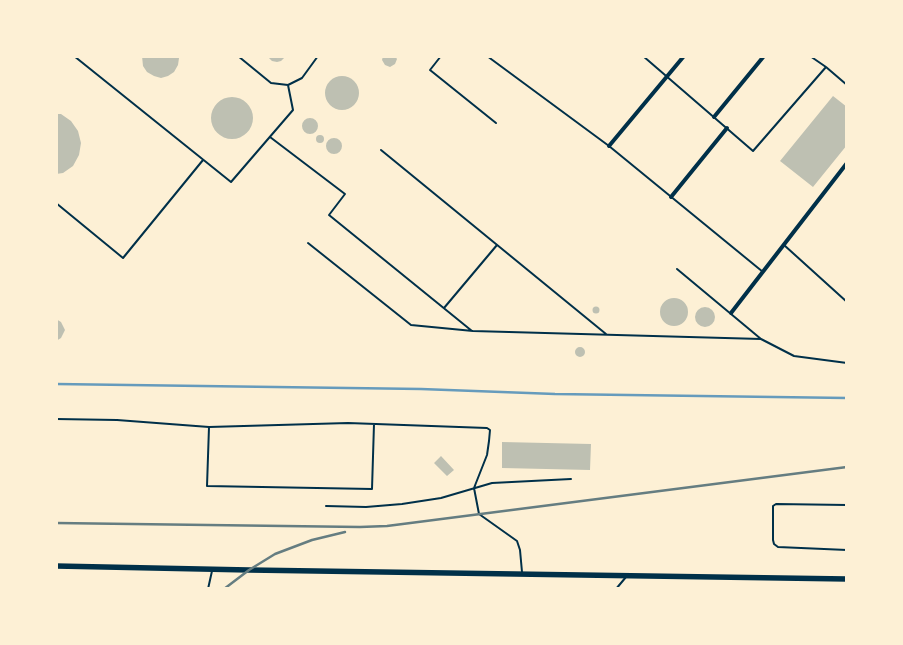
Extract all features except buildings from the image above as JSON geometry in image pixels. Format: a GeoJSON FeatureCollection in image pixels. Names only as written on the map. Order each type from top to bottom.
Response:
{"type":"FeatureCollection","features":[{"type":"Feature","properties":{"kind":"main road"},"geometry":{"type":"LineString","coordinates":[[56,566],[847,579]]}},
{"type":"Feature","properties":{"kind":"street"},"geometry":{"type":"LineString","coordinates":[[609,146],[684,56]]}},
{"type":"Feature","properties":{"kind":"street"},"geometry":{"type":"LineString","coordinates":[[714,117],[764,56]]}},
{"type":"Feature","properties":{"kind":"street"},"geometry":{"type":"LineString","coordinates":[[672,197],[727,128]]}},
{"type":"Feature","properties":{"kind":"street"},"geometry":{"type":"LineString","coordinates":[[731,313],[847,163]]}},
{"type":"Feature","properties":{"kind":"lane"},"geometry":{"type":"LineString","coordinates":[[74,56],[231,182],[293,110],[288,85]]}},
{"type":"Feature","properties":{"kind":"lane"},"geometry":{"type":"LineString","coordinates":[[238,56],[272,83],[288,85],[302,78],[318,56]]}},
{"type":"Feature","properties":{"kind":"lane"},"geometry":{"type":"LineString","coordinates":[[441,56],[430,70],[496,124]]}},
{"type":"Feature","properties":{"kind":"lane"},"geometry":{"type":"LineString","coordinates":[[487,56],[609,146],[763,272]]}},
{"type":"Feature","properties":{"kind":"lane"},"geometry":{"type":"LineString","coordinates":[[643,56],[753,151],[826,66]]}},
{"type":"Feature","properties":{"kind":"lane"},"geometry":{"type":"LineString","coordinates":[[810,56],[826,66],[847,85]]}},
{"type":"Feature","properties":{"kind":"lane"},"geometry":{"type":"LineString","coordinates":[[270,137],[345,194],[329,215],[473,331]]}},
{"type":"Feature","properties":{"kind":"lane"},"geometry":{"type":"LineString","coordinates":[[382,150],[607,335]]}},
{"type":"Feature","properties":{"kind":"lane"},"geometry":{"type":"LineString","coordinates":[[56,204],[123,258],[203,160]]}},
{"type":"Feature","properties":{"kind":"lane"},"geometry":{"type":"LineString","coordinates":[[308,243],[411,325],[473,331],[762,339]]}},
{"type":"Feature","properties":{"kind":"lane"},"geometry":{"type":"LineString","coordinates":[[444,308],[497,244]]}},
{"type":"Feature","properties":{"kind":"lane"},"geometry":{"type":"LineString","coordinates":[[784,245],[847,302]]}},
{"type":"Feature","properties":{"kind":"lane"},"geometry":{"type":"LineString","coordinates":[[677,269],[762,339],[794,356],[847,363]]}},
{"type":"Feature","properties":{"kind":"lane"},"geometry":{"type":"LineString","coordinates":[[56,419],[117,420],[209,427],[374,424],[487,428],[490,430],[488,448],[474,488],[479,514],[516,542],[520,550],[522,574]]}},
{"type":"Feature","properties":{"kind":"lane"},"geometry":{"type":"LineString","coordinates":[[209,427],[207,486],[372,489],[374,424]]}},
{"type":"Feature","properties":{"kind":"lane"},"geometry":{"type":"LineString","coordinates":[[326,506],[366,507],[402,504],[441,498],[492,482],[571,479]]}},
{"type":"Feature","properties":{"kind":"lane"},"geometry":{"type":"LineString","coordinates":[[847,505],[776,504],[773,506],[773,540],[774,544],[778,547],[847,550]]}},
{"type":"Feature","properties":{"kind":"lane"},"geometry":{"type":"LineString","coordinates":[[208,589],[212,569]]}},
{"type":"Feature","properties":{"kind":"lane"},"geometry":{"type":"LineString","coordinates":[[616,589],[627,575]]}},
{"type":"Feature","properties":{"kind":"waterway"},"geometry":{"type":"LineString","coordinates":[[56,384],[847,398]]}},
{"type":"Feature","properties":{"kind":"railway"},"geometry":{"type":"LineString","coordinates":[[56,523],[387,526],[847,467]]}},
{"type":"Feature","properties":{"kind":"railway"},"geometry":{"type":"LineString","coordinates":[[224,589],[249,570],[275,554],[312,540],[345,532]]}}]}
